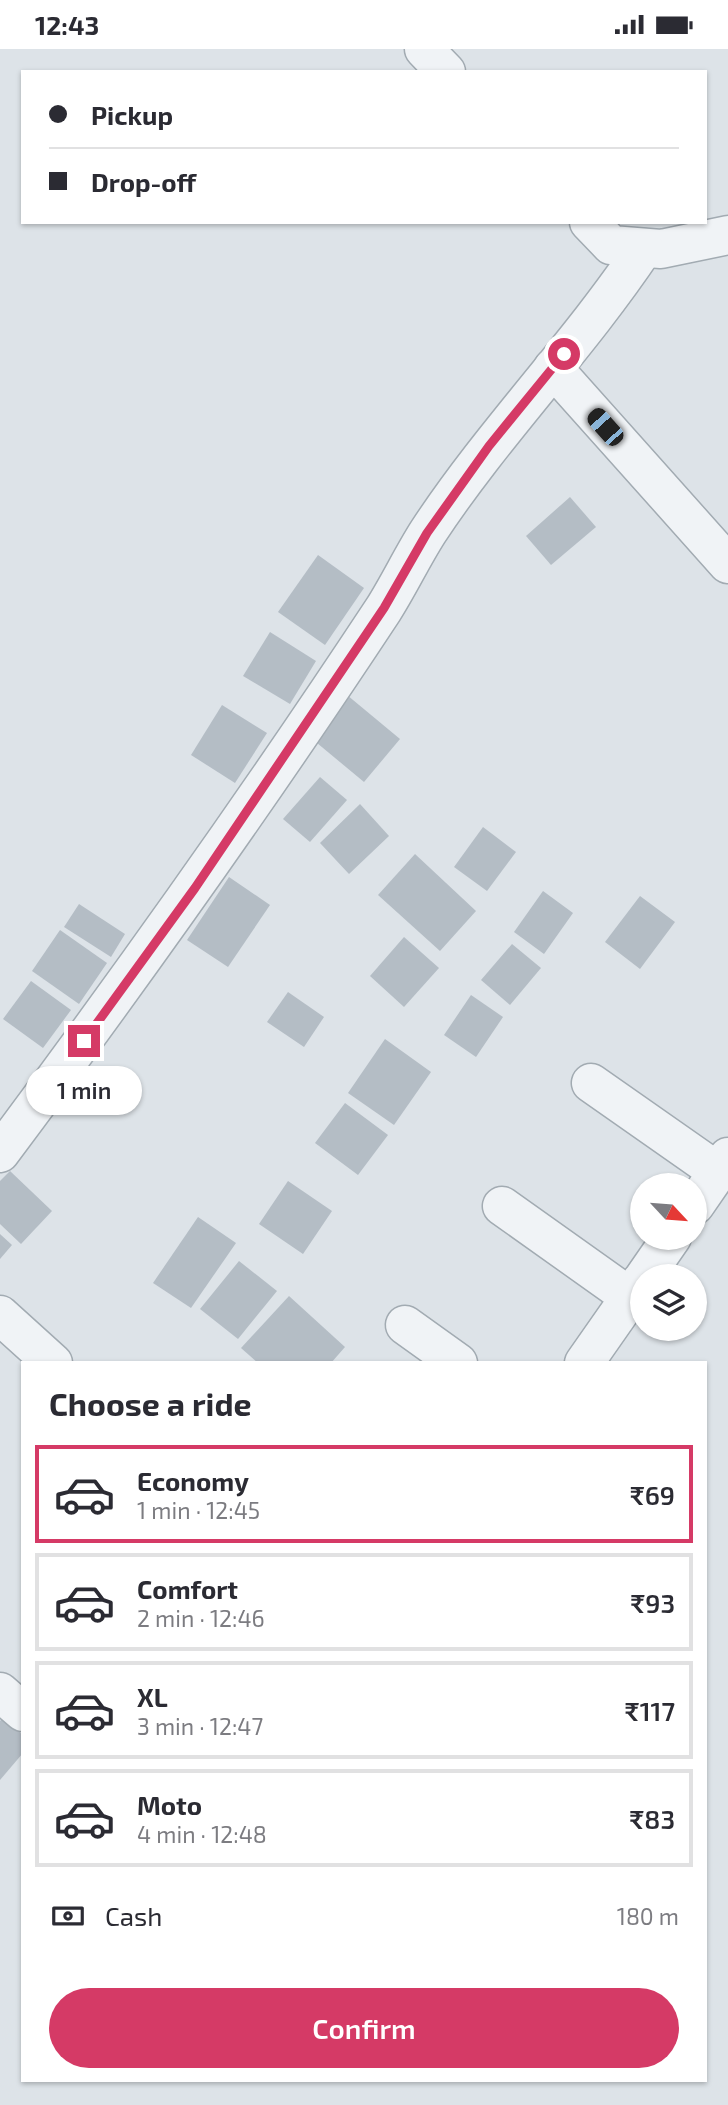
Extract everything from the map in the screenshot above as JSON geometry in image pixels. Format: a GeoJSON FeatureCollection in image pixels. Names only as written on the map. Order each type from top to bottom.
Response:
{"type":"FeatureCollection","features":[{"type":"Feature","properties":{"kind":"street"},"geometry":{"type":"LineString","coordinates":[[424,49],[444,70]]}},
{"type":"Feature","properties":{"kind":"street"},"geometry":{"type":"LineString","coordinates":[[591,224],[611,245],[644,248],[661,249],[728,235]]}},
{"type":"Feature","properties":{"kind":"street"},"geometry":{"type":"LineString","coordinates":[[0,1153],[195,888],[384,608],[427,533],[489,446],[622,281],[644,248]]}},
{"type":"Feature","properties":{"kind":"street"},"geometry":{"type":"LineString","coordinates":[[553,368],[728,564]]}},
{"type":"Feature","properties":{"kind":"street"},"geometry":{"type":"LineString","coordinates":[[590,1083],[723,1165],[707,1188]]}},
{"type":"Feature","properties":{"kind":"street"},"geometry":{"type":"LineString","coordinates":[[502,1206],[630,1279]]}},
{"type":"Feature","properties":{"kind":"street"},"geometry":{"type":"LineString","coordinates":[[585,1361],[630,1297]]}},
{"type":"Feature","properties":{"kind":"street"},"geometry":{"type":"LineString","coordinates":[[0,1315],[51,1361]]}},
{"type":"Feature","properties":{"kind":"street"},"geometry":{"type":"LineString","coordinates":[[405,1325],[455,1361]]}},
{"type":"Feature","properties":{"kind":"street"},"geometry":{"type":"LineString","coordinates":[[0,1692],[21,1711]]}},
{"type":"Feature","properties":{"kind":"building"},"geometry":{"type":"Polygon","coordinates":[[[570,497],[596,527],[551,565],[526,536],[570,497]]]}},
{"type":"Feature","properties":{"kind":"building"},"geometry":{"type":"Polygon","coordinates":[[[318,555],[364,588],[325,645],[278,612],[318,555]]]}},
{"type":"Feature","properties":{"kind":"building"},"geometry":{"type":"Polygon","coordinates":[[[270,632],[316,661],[290,704],[243,676],[270,632]]]}},
{"type":"Feature","properties":{"kind":"building"},"geometry":{"type":"Polygon","coordinates":[[[347,695],[400,739],[364,782],[311,738],[347,695]]]}},
{"type":"Feature","properties":{"kind":"building"},"geometry":{"type":"Polygon","coordinates":[[[222,705],[267,733],[235,783],[191,755],[222,705]]]}},
{"type":"Feature","properties":{"kind":"building"},"geometry":{"type":"Polygon","coordinates":[[[320,777],[347,800],[310,842],[283,819],[320,777]]]}},
{"type":"Feature","properties":{"kind":"building"},"geometry":{"type":"Polygon","coordinates":[[[360,804],[389,836],[349,874],[320,843],[360,804]]]}},
{"type":"Feature","properties":{"kind":"building"},"geometry":{"type":"Polygon","coordinates":[[[483,827],[516,852],[487,891],[454,867],[483,827]]]}},
{"type":"Feature","properties":{"kind":"building"},"geometry":{"type":"Polygon","coordinates":[[[415,854],[476,911],[440,951],[378,895],[415,854]]]}},
{"type":"Feature","properties":{"kind":"building"},"geometry":{"type":"Polygon","coordinates":[[[229,877],[270,905],[228,967],[187,940],[229,877]]]}},
{"type":"Feature","properties":{"kind":"building"},"geometry":{"type":"Polygon","coordinates":[[[543,891],[573,913],[544,954],[514,932],[543,891]]]}},
{"type":"Feature","properties":{"kind":"building"},"geometry":{"type":"Polygon","coordinates":[[[640,896],[675,922],[640,969],[605,942],[640,896]]]}},
{"type":"Feature","properties":{"kind":"building"},"geometry":{"type":"Polygon","coordinates":[[[79,904],[125,934],[111,957],[64,927],[79,904]]]}},
{"type":"Feature","properties":{"kind":"building"},"geometry":{"type":"Polygon","coordinates":[[[60,930],[107,963],[79,1004],[32,971],[60,930]]]}},
{"type":"Feature","properties":{"kind":"building"},"geometry":{"type":"Polygon","coordinates":[[[404,937],[439,968],[404,1007],[370,976],[404,937]]]}},
{"type":"Feature","properties":{"kind":"building"},"geometry":{"type":"Polygon","coordinates":[[[512,944],[541,968],[510,1005],[481,980],[512,944]]]}},
{"type":"Feature","properties":{"kind":"building"},"geometry":{"type":"Polygon","coordinates":[[[31,981],[71,1010],[43,1048],[3,1019],[31,981]]]}},
{"type":"Feature","properties":{"kind":"building"},"geometry":{"type":"Polygon","coordinates":[[[288,992],[324,1017],[304,1047],[267,1022],[288,992]]]}},
{"type":"Feature","properties":{"kind":"building"},"geometry":{"type":"Polygon","coordinates":[[[471,995],[503,1017],[476,1057],[444,1035],[471,995]]]}},
{"type":"Feature","properties":{"kind":"building"},"geometry":{"type":"Polygon","coordinates":[[[385,1039],[431,1072],[394,1125],[348,1093],[385,1039]]]}},
{"type":"Feature","properties":{"kind":"building"},"geometry":{"type":"Polygon","coordinates":[[[345,1103],[388,1135],[358,1175],[315,1143],[345,1103]]]}},
{"type":"Feature","properties":{"kind":"building"},"geometry":{"type":"Polygon","coordinates":[[[10,1171],[52,1211],[21,1244],[0,1224],[0,1181],[10,1171]]]}},
{"type":"Feature","properties":{"kind":"building"},"geometry":{"type":"Polygon","coordinates":[[[288,1181],[332,1211],[303,1254],[259,1224],[288,1181]]]}},
{"type":"Feature","properties":{"kind":"building"},"geometry":{"type":"Polygon","coordinates":[[[198,1217],[236,1243],[191,1308],[153,1283],[198,1217]]]}},
{"type":"Feature","properties":{"kind":"building"},"geometry":{"type":"Polygon","coordinates":[[[0,1234],[12,1245],[0,1259],[0,1234]]]}},
{"type":"Feature","properties":{"kind":"building"},"geometry":{"type":"Polygon","coordinates":[[[239,1261],[277,1291],[238,1339],[200,1309],[239,1261]]]}},
{"type":"Feature","properties":{"kind":"building"},"geometry":{"type":"Polygon","coordinates":[[[289,1296],[345,1347],[333,1361],[256,1361],[241,1348],[289,1296]]]}},
{"type":"Feature","properties":{"kind":"building"},"geometry":{"type":"Polygon","coordinates":[[[3,1718],[21,1733],[21,1755],[0,1780],[0,1721],[3,1718]]]}},
{"type":"Feature","properties":{"kind":"route"},"geometry":{"type":"LineString","coordinates":[[84,1041],[195,888],[384,608],[427,533],[489,446],[564,354]]}}]}
